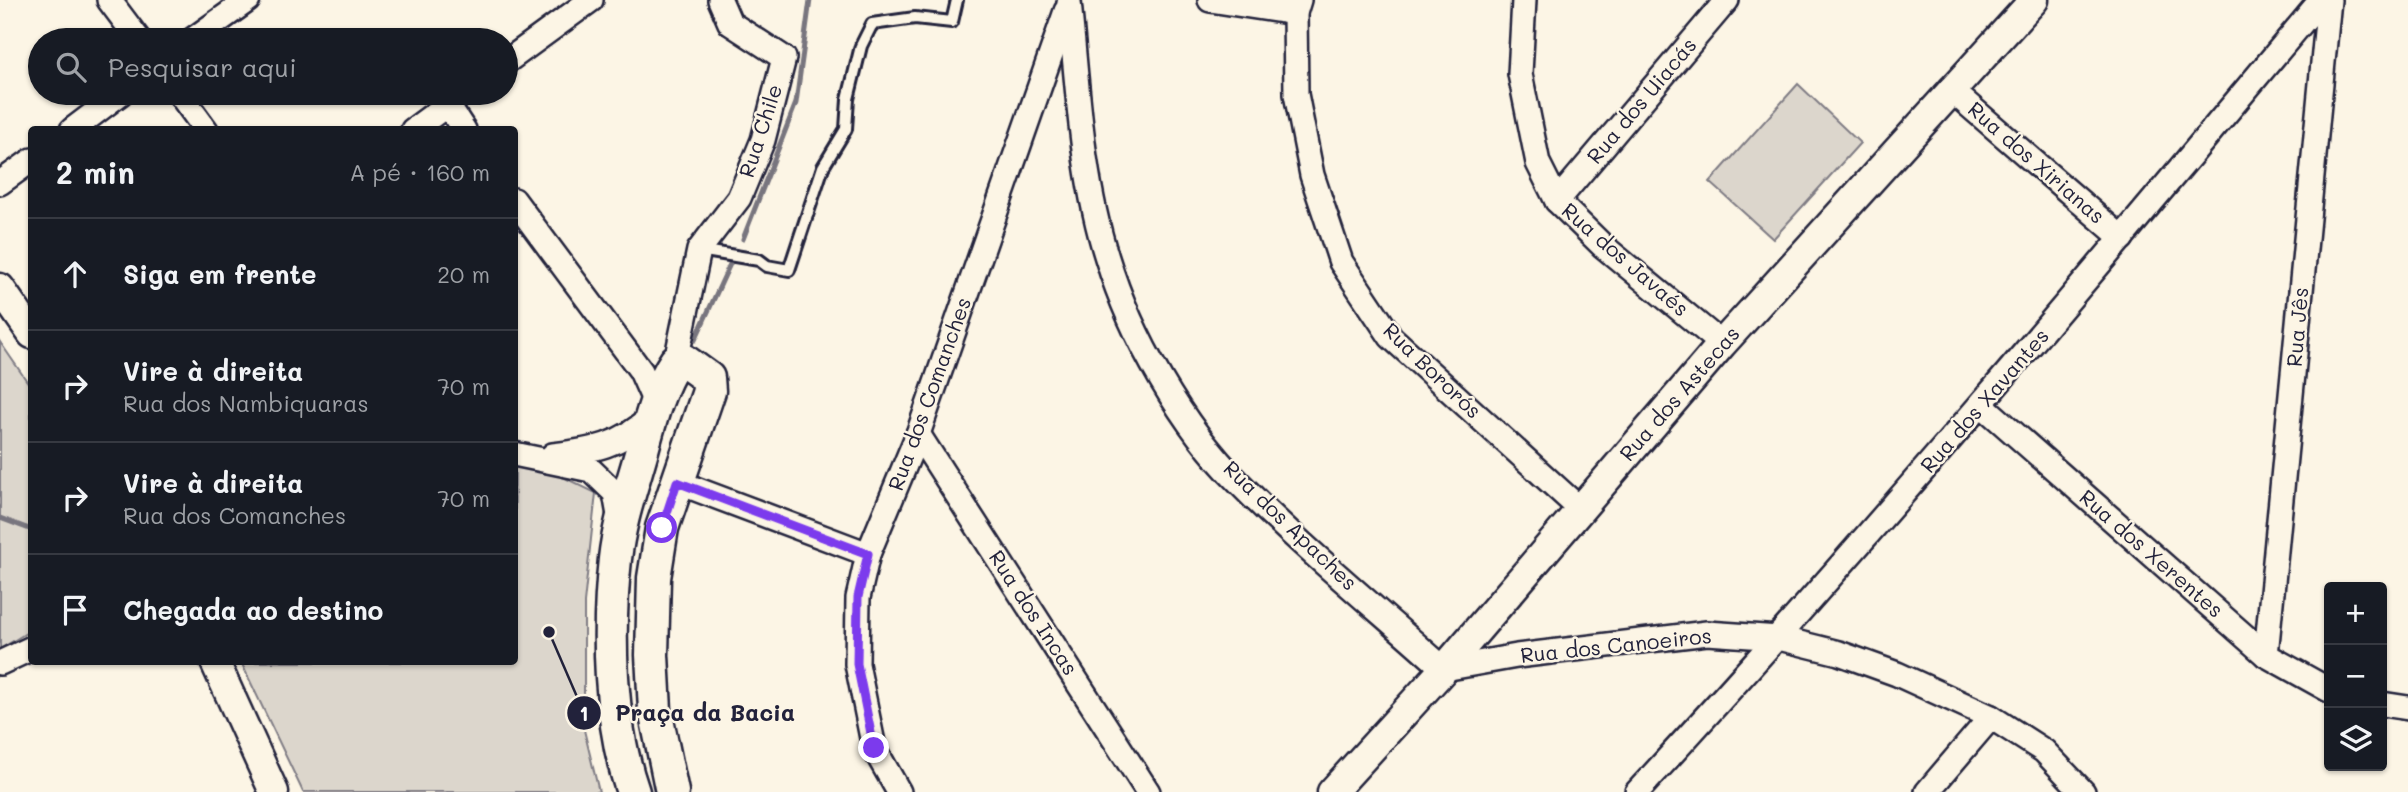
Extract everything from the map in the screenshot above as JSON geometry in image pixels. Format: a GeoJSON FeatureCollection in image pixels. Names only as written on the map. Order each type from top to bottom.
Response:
{"type":"FeatureCollection","features":[{"type":"Feature","properties":{"kind":"main road"},"geometry":{"type":"LineString","coordinates":[[632,792],[626,773],[611,669],[615,560],[621,523],[654,412],[672,367],[683,360],[708,378],[709,391],[662,528],[654,578],[652,655],[655,710],[672,792]]}},
{"type":"Feature","properties":{"kind":"street"},"geometry":{"type":"LineString","coordinates":[[109,0],[130,28]]}},
{"type":"Feature","properties":{"kind":"street"},"geometry":{"type":"LineString","coordinates":[[209,28],[248,0]]}},
{"type":"Feature","properties":{"kind":"street"},"geometry":{"type":"LineString","coordinates":[[518,53],[591,0]]}},
{"type":"Feature","properties":{"kind":"street","name":"Rua Chile"},"geometry":{"type":"LineString","coordinates":[[672,367],[699,250],[739,198],[763,140],[784,58],[730,23],[720,0]]}},
{"type":"Feature","properties":{"kind":"street"},"geometry":{"type":"LineString","coordinates":[[1210,0],[1297,6]]}},
{"type":"Feature","properties":{"kind":"street","name":"Rua dos Javaés"},"geometry":{"type":"LineString","coordinates":[[1524,0],[1520,74],[1538,163],[1557,201],[1603,246],[1722,344]]}},
{"type":"Feature","properties":{"kind":"street","name":"Rua dos Uiacás"},"geometry":{"type":"LineString","coordinates":[[1557,201],[1727,0]]}},
{"type":"Feature","properties":{"kind":"street","name":"Rua dos Astecas"},"geometry":{"type":"LineString","coordinates":[[1332,792],[1444,669],[1722,344],[1950,89],[2034,0]]}},
{"type":"Feature","properties":{"kind":"street","name":"Rua dos Xavantes"},"geometry":{"type":"LineString","coordinates":[[1637,792],[1779,638],[1982,405],[2321,0]]}},
{"type":"Feature","properties":{"kind":"street","name":"Rua Jês"},"geometry":{"type":"LineString","coordinates":[[2266,654],[2329,0]]}},
{"type":"Feature","properties":{"kind":"street","name":"Rua dos Comanches"},"geometry":{"type":"LineString","coordinates":[[899,792],[874,748],[857,664],[858,597],[868,554],[918,434],[1070,1]]}},
{"type":"Feature","properties":{"kind":"street","name":"Rua dos Apaches"},"geometry":{"type":"LineString","coordinates":[[1070,1],[1087,173],[1107,258],[1141,344],[1185,416],[1239,483],[1444,669]]}},
{"type":"Feature","properties":{"kind":"street","name":"Rua Bororós"},"geometry":{"type":"LineString","coordinates":[[1297,6],[1296,94],[1312,175],[1341,262],[1391,337],[1580,509]]}},
{"type":"Feature","properties":{"kind":"street","name":"Rua dos Xirianas"},"geometry":{"type":"LineString","coordinates":[[1950,89],[2122,238]]}},
{"type":"Feature","properties":{"kind":"street"},"geometry":{"type":"LineString","coordinates":[[77,126],[105,105]]}},
{"type":"Feature","properties":{"kind":"street"},"geometry":{"type":"LineString","coordinates":[[187,105],[203,126]]}},
{"type":"Feature","properties":{"kind":"street"},"geometry":{"type":"LineString","coordinates":[[418,126],[447,105]]}},
{"type":"Feature","properties":{"kind":"street"},"geometry":{"type":"LineString","coordinates":[[457,105],[463,126]]}},
{"type":"Feature","properties":{"kind":"street"},"geometry":{"type":"LineString","coordinates":[[0,183],[28,163]]}},
{"type":"Feature","properties":{"kind":"street"},"geometry":{"type":"LineString","coordinates":[[518,205],[641,371],[654,412],[621,441],[586,451],[525,455]]}},
{"type":"Feature","properties":{"kind":"street"},"geometry":{"type":"LineString","coordinates":[[0,288],[28,328]]}},
{"type":"Feature","properties":{"kind":"street"},"geometry":{"type":"LineString","coordinates":[[629,355],[672,367]]}},
{"type":"Feature","properties":{"kind":"street","name":"Rua dos Xerentes"},"geometry":{"type":"LineString","coordinates":[[1982,405],[2266,654],[2324,687]]}},
{"type":"Feature","properties":{"kind":"street","name":"Rua dos Incas"},"geometry":{"type":"LineString","coordinates":[[918,434],[1148,792]]}},
{"type":"Feature","properties":{"kind":"street"},"geometry":{"type":"LineString","coordinates":[[525,455],[574,464],[601,477],[615,493],[621,523]]}},
{"type":"Feature","properties":{"kind":"street"},"geometry":{"type":"LineString","coordinates":[[677,482],[868,554]]}},
{"type":"Feature","properties":{"kind":"street","name":"Rua dos Canoeiros"},"geometry":{"type":"LineString","coordinates":[[1444,669],[1517,656],[1707,633],[1779,638],[1839,653],[1897,674],[1991,717],[2044,751],[2083,792]]}},
{"type":"Feature","properties":{"kind":"street"},"geometry":{"type":"LineString","coordinates":[[0,663],[28,650]]}},
{"type":"Feature","properties":{"kind":"street"},"geometry":{"type":"LineString","coordinates":[[216,665],[274,792]]}},
{"type":"Feature","properties":{"kind":"street"},"geometry":{"type":"LineString","coordinates":[[2387,705],[2408,708]]}},
{"type":"Feature","properties":{"kind":"street"},"geometry":{"type":"LineString","coordinates":[[1927,792],[1991,717]]}},
{"type":"Feature","properties":{"kind":"lane"},"geometry":{"type":"LineString","coordinates":[[699,250],[759,260],[767,266],[789,270],[823,167],[846,129],[848,99],[861,46],[872,24],[915,18],[952,22],[957,0]]}},
{"type":"Feature","properties":{"kind":"shaded area"},"geometry":{"type":"Polygon","coordinates":[[[1798,84],[1860,143],[1773,239],[1710,182],[1798,84]]]}},
{"type":"Feature","properties":{"kind":"shaded area"},"geometry":{"type":"Polygon","coordinates":[[[0,342],[28,383],[28,632],[0,649],[0,342]]]}},
{"type":"Feature","properties":{"kind":"shaded area"},"geometry":{"type":"Polygon","coordinates":[[[526,459],[596,493],[584,603],[584,730],[599,792],[303,792],[242,665],[518,665],[518,460],[526,459]]]}},
{"type":"Feature","properties":{"kind":"waterway"},"geometry":{"type":"LineString","coordinates":[[743,239],[796,103],[810,0]]}},
{"type":"Feature","properties":{"kind":"waterway"},"geometry":{"type":"LineString","coordinates":[[695,340],[730,264]]}},
{"type":"Feature","properties":{"kind":"waterway"},"geometry":{"type":"LineString","coordinates":[[0,518],[28,528]]}},
{"type":"Feature","properties":{"kind":"place","name":"Praça da Bacia"},"geometry":{"type":"Point","coordinates":[549,632]}},
{"type":"Feature","properties":{"kind":"route"},"geometry":{"type":"LineString","coordinates":[[662,528],[677,482],[868,554],[858,597],[857,664],[874,748]]}}]}
